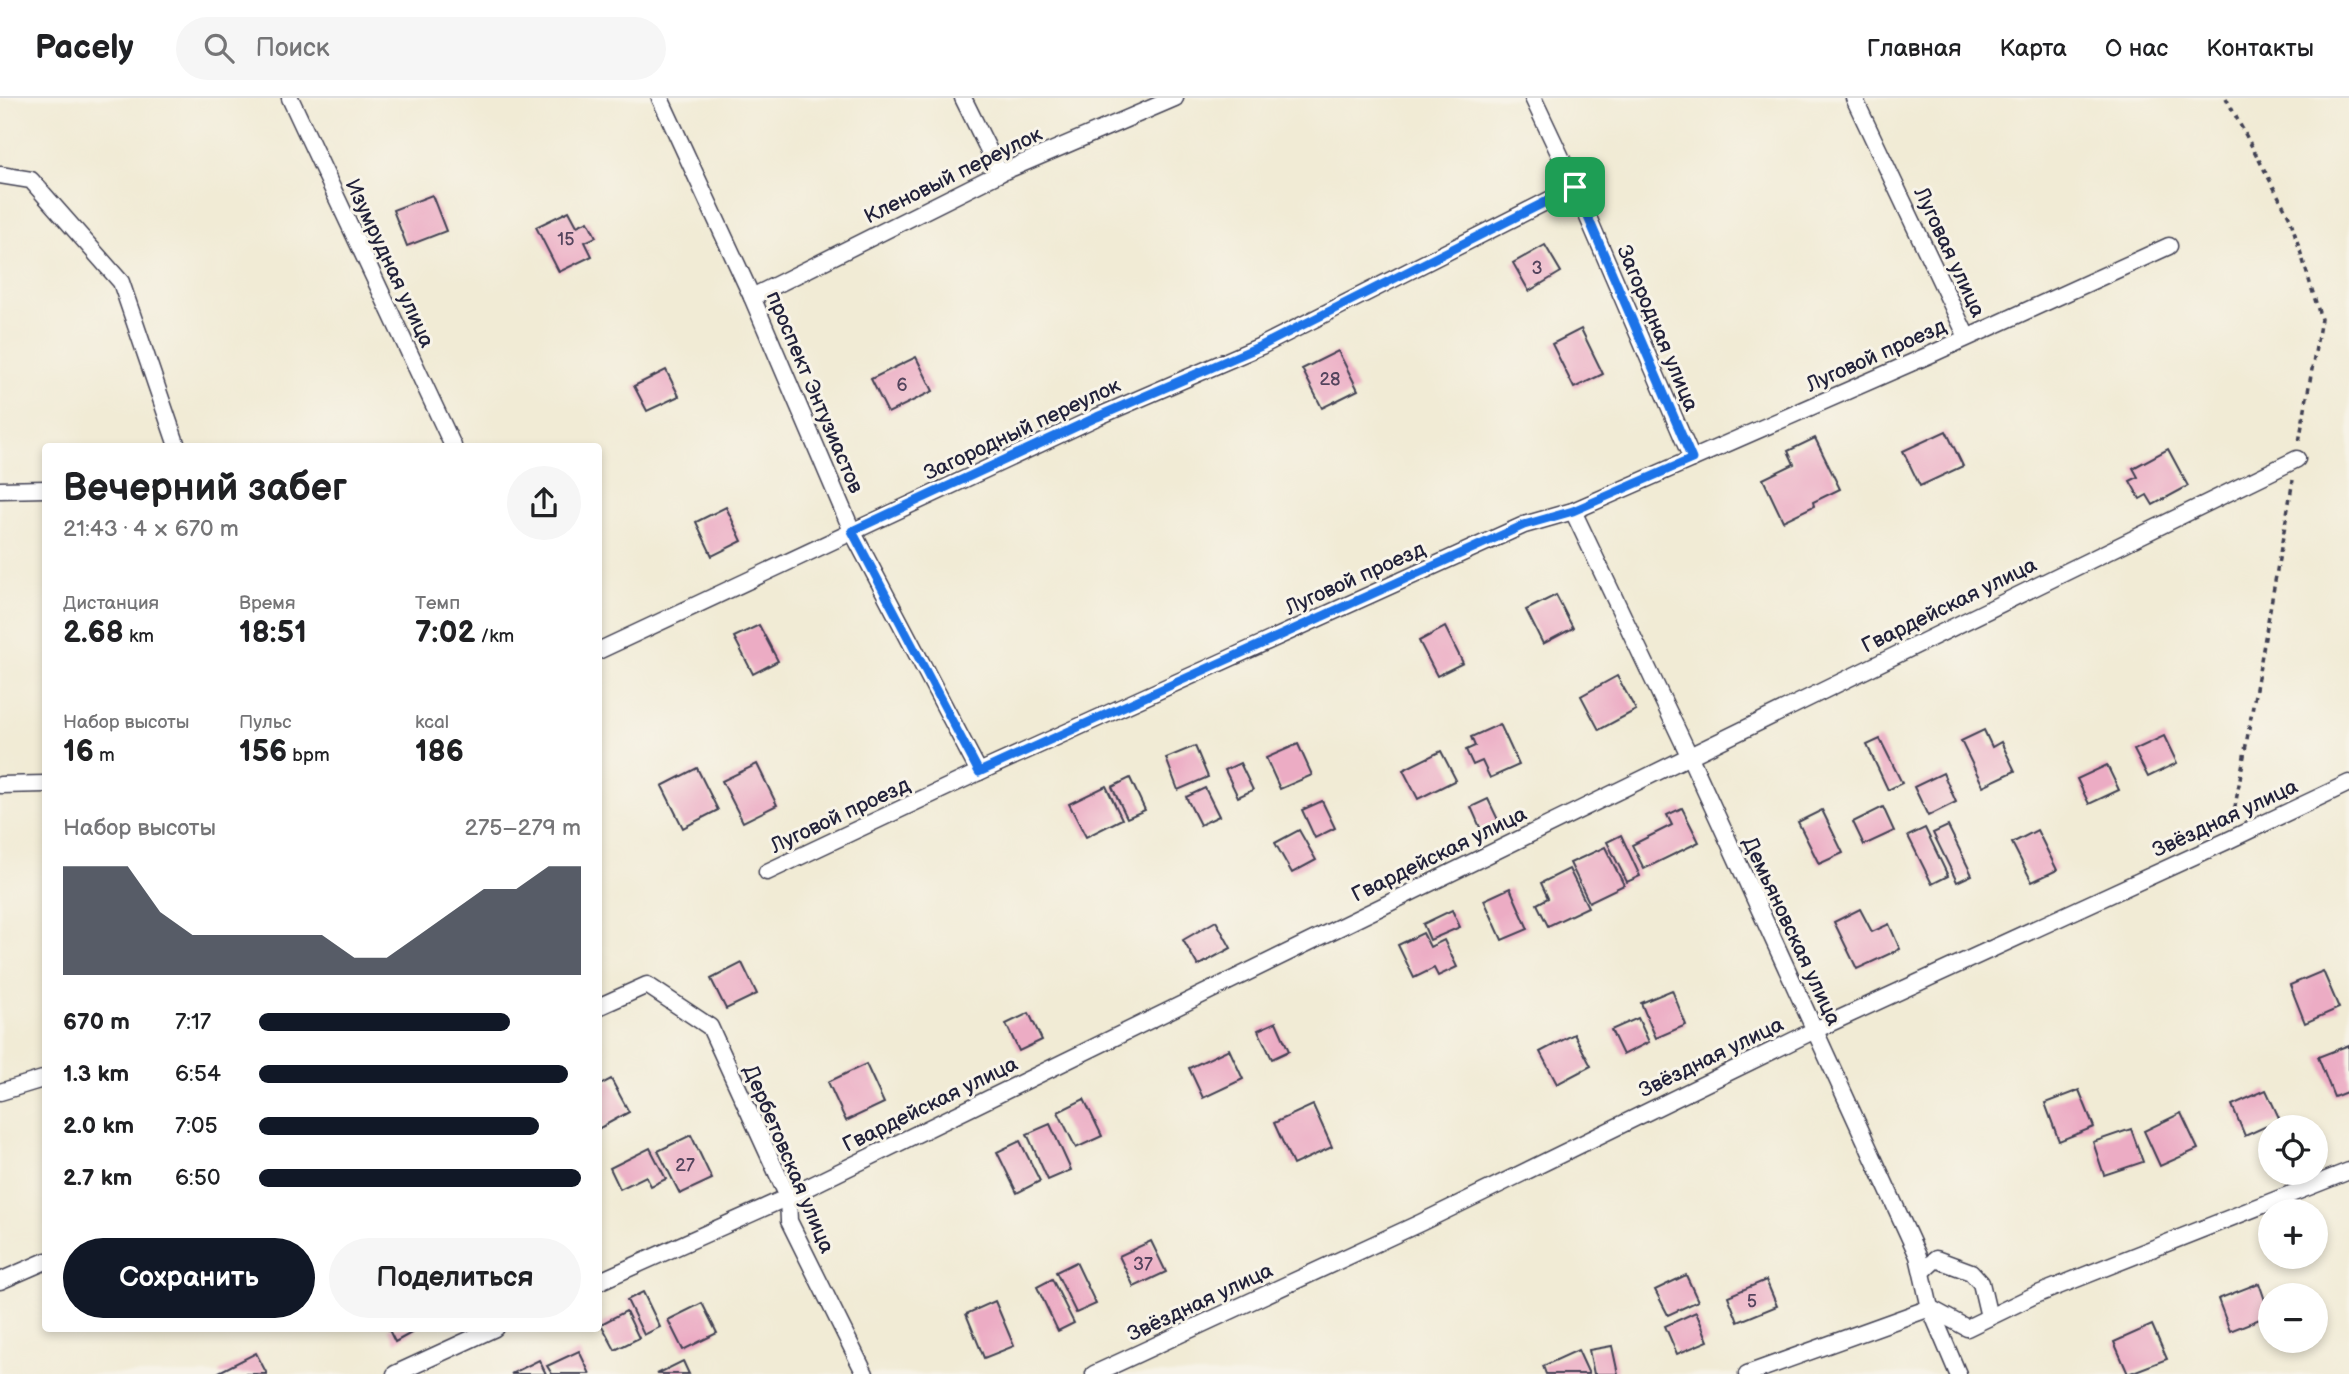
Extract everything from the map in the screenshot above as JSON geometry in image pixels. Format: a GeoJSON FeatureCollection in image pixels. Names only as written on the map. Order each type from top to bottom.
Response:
{"type":"FeatureCollection","features":[{"type":"Feature","properties":{"kind":"street","name":"Изумрудная улица"},"geometry":{"type":"LineString","coordinates":[[290,98],[452,443]]}},
{"type":"Feature","properties":{"kind":"street","name":"проспект Энтузиастов"},"geometry":{"type":"LineString","coordinates":[[660,98],[752,297],[852,531],[979,772]]}},
{"type":"Feature","properties":{"kind":"street"},"geometry":{"type":"LineString","coordinates":[[963,98],[1000,173]]}},
{"type":"Feature","properties":{"kind":"street","name":"Кленовый переулок"},"geometry":{"type":"LineString","coordinates":[[752,297],[1000,173],[1175,98]]}},
{"type":"Feature","properties":{"kind":"street","name":"Загородная улица"},"geometry":{"type":"LineString","coordinates":[[1533,98],[1575,187],[1692,459]]}},
{"type":"Feature","properties":{"kind":"street","name":"Луговая улица"},"geometry":{"type":"LineString","coordinates":[[1854,98],[1966,337],[2169,246]]}},
{"type":"Feature","properties":{"kind":"street"},"geometry":{"type":"LineString","coordinates":[[0,175],[31,180],[121,282],[176,443]]}},
{"type":"Feature","properties":{"kind":"street","name":"Загородный переулок"},"geometry":{"type":"LineString","coordinates":[[602,649],[1097,417],[1261,346],[1575,187]]}},
{"type":"Feature","properties":{"kind":"street","name":"Луговой проезд"},"geometry":{"type":"LineString","coordinates":[[767,872],[979,772],[1524,525],[1573,511],[1966,337]]}},
{"type":"Feature","properties":{"kind":"street","name":"Гвардейская улица"},"geometry":{"type":"LineString","coordinates":[[602,1280],[788,1197],[2297,459]]}},
{"type":"Feature","properties":{"kind":"street"},"geometry":{"type":"LineString","coordinates":[[0,490],[42,489]]}},
{"type":"Feature","properties":{"kind":"street","name":"Демьяновская улица"},"geometry":{"type":"LineString","coordinates":[[1573,511],[1689,755],[1918,1256],[1930,1308],[1958,1374]]}},
{"type":"Feature","properties":{"kind":"street","name":"Звёздная улица"},"geometry":{"type":"LineString","coordinates":[[1094,1374],[1420,1223],[1815,1030],[2349,783]]}},
{"type":"Feature","properties":{"kind":"street"},"geometry":{"type":"LineString","coordinates":[[0,785],[42,784]]}},
{"type":"Feature","properties":{"kind":"street","name":"Дербетовская улица"},"geometry":{"type":"LineString","coordinates":[[602,1005],[647,985],[710,1027],[788,1197],[789,1221],[865,1374]]}},
{"type":"Feature","properties":{"kind":"street"},"geometry":{"type":"LineString","coordinates":[[0,1092],[42,1079]]}},
{"type":"Feature","properties":{"kind":"street"},"geometry":{"type":"LineString","coordinates":[[1747,1374],[1930,1308],[1967,1328],[2033,1296],[2349,1171]]}},
{"type":"Feature","properties":{"kind":"street"},"geometry":{"type":"LineString","coordinates":[[1922,1272],[1936,1259],[1971,1272],[1981,1283],[1989,1317]]}},
{"type":"Feature","properties":{"kind":"street"},"geometry":{"type":"LineString","coordinates":[[0,1281],[42,1263]]}},
{"type":"Feature","properties":{"kind":"street"},"geometry":{"type":"LineString","coordinates":[[395,1374],[486,1332]]}},
{"type":"Feature","properties":{"kind":"building"},"geometry":{"type":"Polygon","coordinates":[[[432,195],[446,231],[407,246],[393,210],[432,195]]]}},
{"type":"Feature","properties":{"kind":"building"},"geometry":{"type":"Polygon","coordinates":[[[569,211],[577,226],[588,221],[596,237],[585,242],[592,256],[559,272],[536,227],[569,211]]]}},
{"type":"Feature","properties":{"kind":"building"},"geometry":{"type":"Polygon","coordinates":[[[1545,245],[1561,272],[1529,291],[1513,263],[1545,245]]]}},
{"type":"Feature","properties":{"kind":"building"},"geometry":{"type":"Polygon","coordinates":[[[1581,329],[1603,374],[1574,388],[1552,344],[1581,329]]]}},
{"type":"Feature","properties":{"kind":"building"},"geometry":{"type":"Polygon","coordinates":[[[1338,351],[1358,390],[1322,408],[1302,369],[1338,351]]]}},
{"type":"Feature","properties":{"kind":"building"},"geometry":{"type":"Polygon","coordinates":[[[916,357],[933,391],[888,413],[871,379],[916,357]]]}},
{"type":"Feature","properties":{"kind":"building"},"geometry":{"type":"Polygon","coordinates":[[[666,370],[679,396],[647,411],[634,386],[666,370]]]}},
{"type":"Feature","properties":{"kind":"building"},"geometry":{"type":"Polygon","coordinates":[[[1946,431],[1963,466],[1920,486],[1903,451],[1946,431]]]}},
{"type":"Feature","properties":{"kind":"building"},"geometry":{"type":"Polygon","coordinates":[[[1815,438],[1840,489],[1783,521],[1763,479],[1794,464],[1788,451],[1815,438]]]}},
{"type":"Feature","properties":{"kind":"building"},"geometry":{"type":"Polygon","coordinates":[[[2168,449],[2188,486],[2153,505],[2147,495],[2140,499],[2130,481],[2138,477],[2133,468],[2168,449]]]}},
{"type":"Feature","properties":{"kind":"building"},"geometry":{"type":"Polygon","coordinates":[[[726,507],[742,541],[712,556],[696,522],[726,507]]]}},
{"type":"Feature","properties":{"kind":"building"},"geometry":{"type":"Polygon","coordinates":[[[1556,595],[1573,628],[1543,644],[1526,610],[1556,595]]]}},
{"type":"Feature","properties":{"kind":"building"},"geometry":{"type":"Polygon","coordinates":[[[759,625],[778,661],[753,674],[734,637],[759,625]]]}},
{"type":"Feature","properties":{"kind":"building"},"geometry":{"type":"Polygon","coordinates":[[[1445,627],[1463,663],[1437,676],[1419,641],[1445,627]]]}},
{"type":"Feature","properties":{"kind":"building"},"geometry":{"type":"Polygon","coordinates":[[[1617,676],[1636,710],[1599,730],[1581,696],[1617,676]]]}},
{"type":"Feature","properties":{"kind":"building"},"geometry":{"type":"Polygon","coordinates":[[[1500,724],[1519,765],[1490,778],[1482,761],[1473,765],[1466,750],[1475,746],[1471,737],[1500,724]]]}},
{"type":"Feature","properties":{"kind":"building"},"geometry":{"type":"Polygon","coordinates":[[[1984,730],[1992,747],[2001,742],[2015,771],[1983,786],[1961,741],[1984,730]]]}},
{"type":"Feature","properties":{"kind":"building"},"geometry":{"type":"Polygon","coordinates":[[[2164,736],[2177,763],[2148,777],[2134,750],[2164,736]]]}},
{"type":"Feature","properties":{"kind":"building"},"geometry":{"type":"Polygon","coordinates":[[[1880,739],[1902,783],[1888,790],[1867,745],[1880,739]]]}},
{"type":"Feature","properties":{"kind":"building"},"geometry":{"type":"Polygon","coordinates":[[[1298,744],[1312,775],[1280,789],[1266,758],[1298,744]]]}},
{"type":"Feature","properties":{"kind":"building"},"geometry":{"type":"Polygon","coordinates":[[[1195,746],[1208,777],[1178,790],[1166,758],[1195,746]]]}},
{"type":"Feature","properties":{"kind":"building"},"geometry":{"type":"Polygon","coordinates":[[[1441,751],[1456,780],[1418,799],[1403,770],[1441,751]]]}},
{"type":"Feature","properties":{"kind":"building"},"geometry":{"type":"Polygon","coordinates":[[[1240,763],[1253,790],[1238,797],[1225,770],[1240,763]]]}},
{"type":"Feature","properties":{"kind":"building"},"geometry":{"type":"Polygon","coordinates":[[[757,764],[777,805],[743,822],[722,781],[757,764]]]}},
{"type":"Feature","properties":{"kind":"building"},"geometry":{"type":"Polygon","coordinates":[[[2107,765],[2119,790],[2089,804],[2077,779],[2107,765]]]}},
{"type":"Feature","properties":{"kind":"building"},"geometry":{"type":"Polygon","coordinates":[[[697,768],[718,810],[683,828],[662,786],[697,768]]]}},
{"type":"Feature","properties":{"kind":"building"},"geometry":{"type":"Polygon","coordinates":[[[1943,773],[1956,802],[1928,816],[1914,787],[1943,773]]]}},
{"type":"Feature","properties":{"kind":"building"},"geometry":{"type":"Polygon","coordinates":[[[1130,778],[1145,810],[1127,818],[1112,787],[1130,778]]]}},
{"type":"Feature","properties":{"kind":"building"},"geometry":{"type":"Polygon","coordinates":[[[1106,786],[1122,819],[1086,837],[1069,804],[1106,786]]]}},
{"type":"Feature","properties":{"kind":"building"},"geometry":{"type":"Polygon","coordinates":[[[1205,788],[1219,816],[1200,825],[1186,797],[1205,788]]]}},
{"type":"Feature","properties":{"kind":"building"},"geometry":{"type":"Polygon","coordinates":[[[1488,799],[1500,824],[1482,832],[1471,807],[1488,799]]]}},
{"type":"Feature","properties":{"kind":"building"},"geometry":{"type":"Polygon","coordinates":[[[1322,801],[1335,828],[1315,838],[1302,810],[1322,801]]]}},
{"type":"Feature","properties":{"kind":"building"},"geometry":{"type":"Polygon","coordinates":[[[1883,807],[1894,831],[1864,845],[1853,822],[1883,807]]]}},
{"type":"Feature","properties":{"kind":"building"},"geometry":{"type":"Polygon","coordinates":[[[1682,808],[1699,842],[1644,869],[1632,845],[1672,825],[1667,815],[1682,808]]]}},
{"type":"Feature","properties":{"kind":"building"},"geometry":{"type":"Polygon","coordinates":[[[1822,810],[1843,853],[1819,864],[1798,822],[1822,810]]]}},
{"type":"Feature","properties":{"kind":"building"},"geometry":{"type":"Polygon","coordinates":[[[1948,826],[1972,875],[1957,882],[1933,833],[1948,826]]]}},
{"type":"Feature","properties":{"kind":"building"},"geometry":{"type":"Polygon","coordinates":[[[1925,828],[1948,876],[1932,884],[1908,836],[1925,828]]]}},
{"type":"Feature","properties":{"kind":"building"},"geometry":{"type":"Polygon","coordinates":[[[1299,830],[1316,860],[1292,873],[1275,843],[1299,830]]]}},
{"type":"Feature","properties":{"kind":"building"},"geometry":{"type":"Polygon","coordinates":[[[2037,830],[2057,870],[2032,882],[2012,843],[2037,830]]]}},
{"type":"Feature","properties":{"kind":"building"},"geometry":{"type":"Polygon","coordinates":[[[1621,835],[1640,876],[1627,882],[1607,842],[1621,835]]]}},
{"type":"Feature","properties":{"kind":"building"},"geometry":{"type":"Polygon","coordinates":[[[1605,847],[1624,885],[1589,902],[1570,863],[1605,847]]]}},
{"type":"Feature","properties":{"kind":"building"},"geometry":{"type":"Polygon","coordinates":[[[1569,869],[1588,907],[1548,926],[1537,904],[1548,898],[1541,883],[1569,869]]]}},
{"type":"Feature","properties":{"kind":"building"},"geometry":{"type":"Polygon","coordinates":[[[1510,888],[1528,929],[1502,940],[1484,900],[1510,888]]]}},
{"type":"Feature","properties":{"kind":"building"},"geometry":{"type":"Polygon","coordinates":[[[1860,909],[1872,932],[1889,924],[1900,949],[1857,969],[1834,922],[1860,909]]]}},
{"type":"Feature","properties":{"kind":"building"},"geometry":{"type":"Polygon","coordinates":[[[1452,910],[1460,927],[1430,940],[1423,924],[1452,910]]]}},
{"type":"Feature","properties":{"kind":"building"},"geometry":{"type":"Polygon","coordinates":[[[1216,921],[1231,948],[1198,966],[1183,940],[1216,921]]]}},
{"type":"Feature","properties":{"kind":"building"},"geometry":{"type":"Polygon","coordinates":[[[1423,933],[1430,947],[1444,940],[1457,967],[1438,976],[1434,968],[1414,978],[1398,945],[1423,933]]]}},
{"type":"Feature","properties":{"kind":"building"},"geometry":{"type":"Polygon","coordinates":[[[742,963],[757,994],[726,1009],[711,979],[742,963]]]}},
{"type":"Feature","properties":{"kind":"building"},"geometry":{"type":"Polygon","coordinates":[[[2323,971],[2339,1008],[2305,1023],[2290,985],[2323,971]]]}},
{"type":"Feature","properties":{"kind":"building"},"geometry":{"type":"Polygon","coordinates":[[[1672,990],[1686,1025],[1656,1038],[1641,1003],[1672,990]]]}},
{"type":"Feature","properties":{"kind":"building"},"geometry":{"type":"Polygon","coordinates":[[[1029,1013],[1042,1040],[1019,1051],[1006,1024],[1029,1013]]]}},
{"type":"Feature","properties":{"kind":"building"},"geometry":{"type":"Polygon","coordinates":[[[1638,1018],[1649,1042],[1623,1055],[1611,1030],[1638,1018]]]}},
{"type":"Feature","properties":{"kind":"building"},"geometry":{"type":"Polygon","coordinates":[[[1276,1022],[1289,1051],[1272,1059],[1258,1030],[1276,1022]]]}},
{"type":"Feature","properties":{"kind":"building"},"geometry":{"type":"Polygon","coordinates":[[[1574,1034],[1591,1066],[1557,1084],[1540,1052],[1574,1034]]]}},
{"type":"Feature","properties":{"kind":"building"},"geometry":{"type":"Polygon","coordinates":[[[2349,1045],[2349,1091],[2334,1097],[2318,1057],[2349,1045]]]}},
{"type":"Feature","properties":{"kind":"building"},"geometry":{"type":"Polygon","coordinates":[[[1229,1049],[1243,1079],[1203,1098],[1189,1068],[1229,1049]]]}},
{"type":"Feature","properties":{"kind":"building"},"geometry":{"type":"Polygon","coordinates":[[[866,1064],[884,1103],[846,1121],[828,1082],[866,1064]]]}},
{"type":"Feature","properties":{"kind":"building"},"geometry":{"type":"Polygon","coordinates":[[[611,1079],[629,1112],[602,1127],[602,1084],[611,1079]]]}},
{"type":"Feature","properties":{"kind":"building"},"geometry":{"type":"Polygon","coordinates":[[[2079,1090],[2094,1127],[2059,1141],[2045,1103],[2079,1090]]]}},
{"type":"Feature","properties":{"kind":"building"},"geometry":{"type":"Polygon","coordinates":[[[2266,1090],[2278,1115],[2258,1115],[2258,1130],[2245,1136],[2232,1105],[2266,1090]]]}},
{"type":"Feature","properties":{"kind":"building"},"geometry":{"type":"Polygon","coordinates":[[[1084,1099],[1102,1136],[1076,1148],[1058,1112],[1084,1099]]]}},
{"type":"Feature","properties":{"kind":"building"},"geometry":{"type":"Polygon","coordinates":[[[1313,1105],[1332,1147],[1293,1165],[1274,1123],[1313,1105]]]}},
{"type":"Feature","properties":{"kind":"building"},"geometry":{"type":"Polygon","coordinates":[[[2181,1113],[2198,1149],[2160,1166],[2144,1131],[2181,1113]]]}},
{"type":"Feature","properties":{"kind":"building"},"geometry":{"type":"Polygon","coordinates":[[[1050,1124],[1071,1170],[1048,1180],[1027,1134],[1050,1124]]]}},
{"type":"Feature","properties":{"kind":"building"},"geometry":{"type":"Polygon","coordinates":[[[2131,1129],[2143,1162],[2104,1175],[2093,1142],[2131,1129]]]}},
{"type":"Feature","properties":{"kind":"building"},"geometry":{"type":"Polygon","coordinates":[[[691,1135],[712,1179],[680,1194],[658,1151],[691,1135]]]}},
{"type":"Feature","properties":{"kind":"building"},"geometry":{"type":"Polygon","coordinates":[[[1020,1141],[1040,1181],[1017,1193],[997,1152],[1020,1141]]]}},
{"type":"Feature","properties":{"kind":"building"},"geometry":{"type":"Polygon","coordinates":[[[650,1148],[666,1179],[651,1186],[646,1176],[620,1189],[610,1168],[650,1148]]]}},
{"type":"Feature","properties":{"kind":"building"},"geometry":{"type":"Polygon","coordinates":[[[1151,1241],[1166,1272],[1134,1287],[1119,1256],[1151,1241]]]}},
{"type":"Feature","properties":{"kind":"building"},"geometry":{"type":"Polygon","coordinates":[[[1076,1262],[1096,1304],[1076,1313],[1056,1272],[1076,1262]]]}},
{"type":"Feature","properties":{"kind":"building"},"geometry":{"type":"Polygon","coordinates":[[[1686,1275],[1698,1301],[1668,1315],[1655,1290],[1686,1275]]]}},
{"type":"Feature","properties":{"kind":"building"},"geometry":{"type":"Polygon","coordinates":[[[1052,1279],[1074,1323],[1058,1331],[1037,1287],[1052,1279]]]}},
{"type":"Feature","properties":{"kind":"building"},"geometry":{"type":"Polygon","coordinates":[[[1766,1280],[1777,1306],[1738,1322],[1728,1296],[1766,1280]]]}},
{"type":"Feature","properties":{"kind":"building"},"geometry":{"type":"Polygon","coordinates":[[[2258,1283],[2258,1320],[2230,1331],[2218,1299],[2258,1283]]]}},
{"type":"Feature","properties":{"kind":"building"},"geometry":{"type":"Polygon","coordinates":[[[643,1292],[660,1327],[644,1335],[627,1300],[643,1292]]]}},
{"type":"Feature","properties":{"kind":"building"},"geometry":{"type":"Polygon","coordinates":[[[995,1301],[1014,1346],[984,1358],[966,1314],[995,1301]]]}},
{"type":"Feature","properties":{"kind":"building"},"geometry":{"type":"Polygon","coordinates":[[[702,1303],[717,1333],[683,1350],[668,1320],[702,1303]]]}},
{"type":"Feature","properties":{"kind":"building"},"geometry":{"type":"Polygon","coordinates":[[[626,1311],[639,1338],[615,1350],[602,1323],[626,1311]]]}},
{"type":"Feature","properties":{"kind":"building"},"geometry":{"type":"Polygon","coordinates":[[[1696,1312],[1708,1341],[1677,1354],[1665,1326],[1696,1312]]]}},
{"type":"Feature","properties":{"kind":"building"},"geometry":{"type":"Polygon","coordinates":[[[2152,1325],[2167,1359],[2128,1374],[2114,1342],[2152,1325]]]}},
{"type":"Feature","properties":{"kind":"building"},"geometry":{"type":"Polygon","coordinates":[[[390,1332],[413,1332],[395,1342],[390,1332]]]}},
{"type":"Feature","properties":{"kind":"building"},"geometry":{"type":"Polygon","coordinates":[[[1612,1346],[1618,1374],[1594,1374],[1589,1350],[1612,1346]]]}},
{"type":"Feature","properties":{"kind":"building"},"geometry":{"type":"Polygon","coordinates":[[[1578,1350],[1589,1374],[1546,1374],[1543,1366],[1578,1350]]]}},
{"type":"Feature","properties":{"kind":"building"},"geometry":{"type":"Polygon","coordinates":[[[579,1351],[590,1374],[552,1374],[547,1366],[579,1351]]]}},
{"type":"Feature","properties":{"kind":"building"},"geometry":{"type":"Polygon","coordinates":[[[256,1353],[267,1374],[220,1374],[219,1372],[256,1353]]]}},
{"type":"Feature","properties":{"kind":"building"},"geometry":{"type":"Polygon","coordinates":[[[539,1360],[546,1374],[511,1374],[539,1360]]]}},
{"type":"Feature","properties":{"kind":"building"},"geometry":{"type":"Polygon","coordinates":[[[683,1361],[689,1374],[657,1374],[683,1361]]]}},
{"type":"Feature","properties":{"kind":"route"},"geometry":{"type":"LineString","coordinates":[[1575,187],[1692,459],[1573,511],[1524,525],[979,772],[852,531],[1097,417],[1261,346],[1575,187]]}}]}
